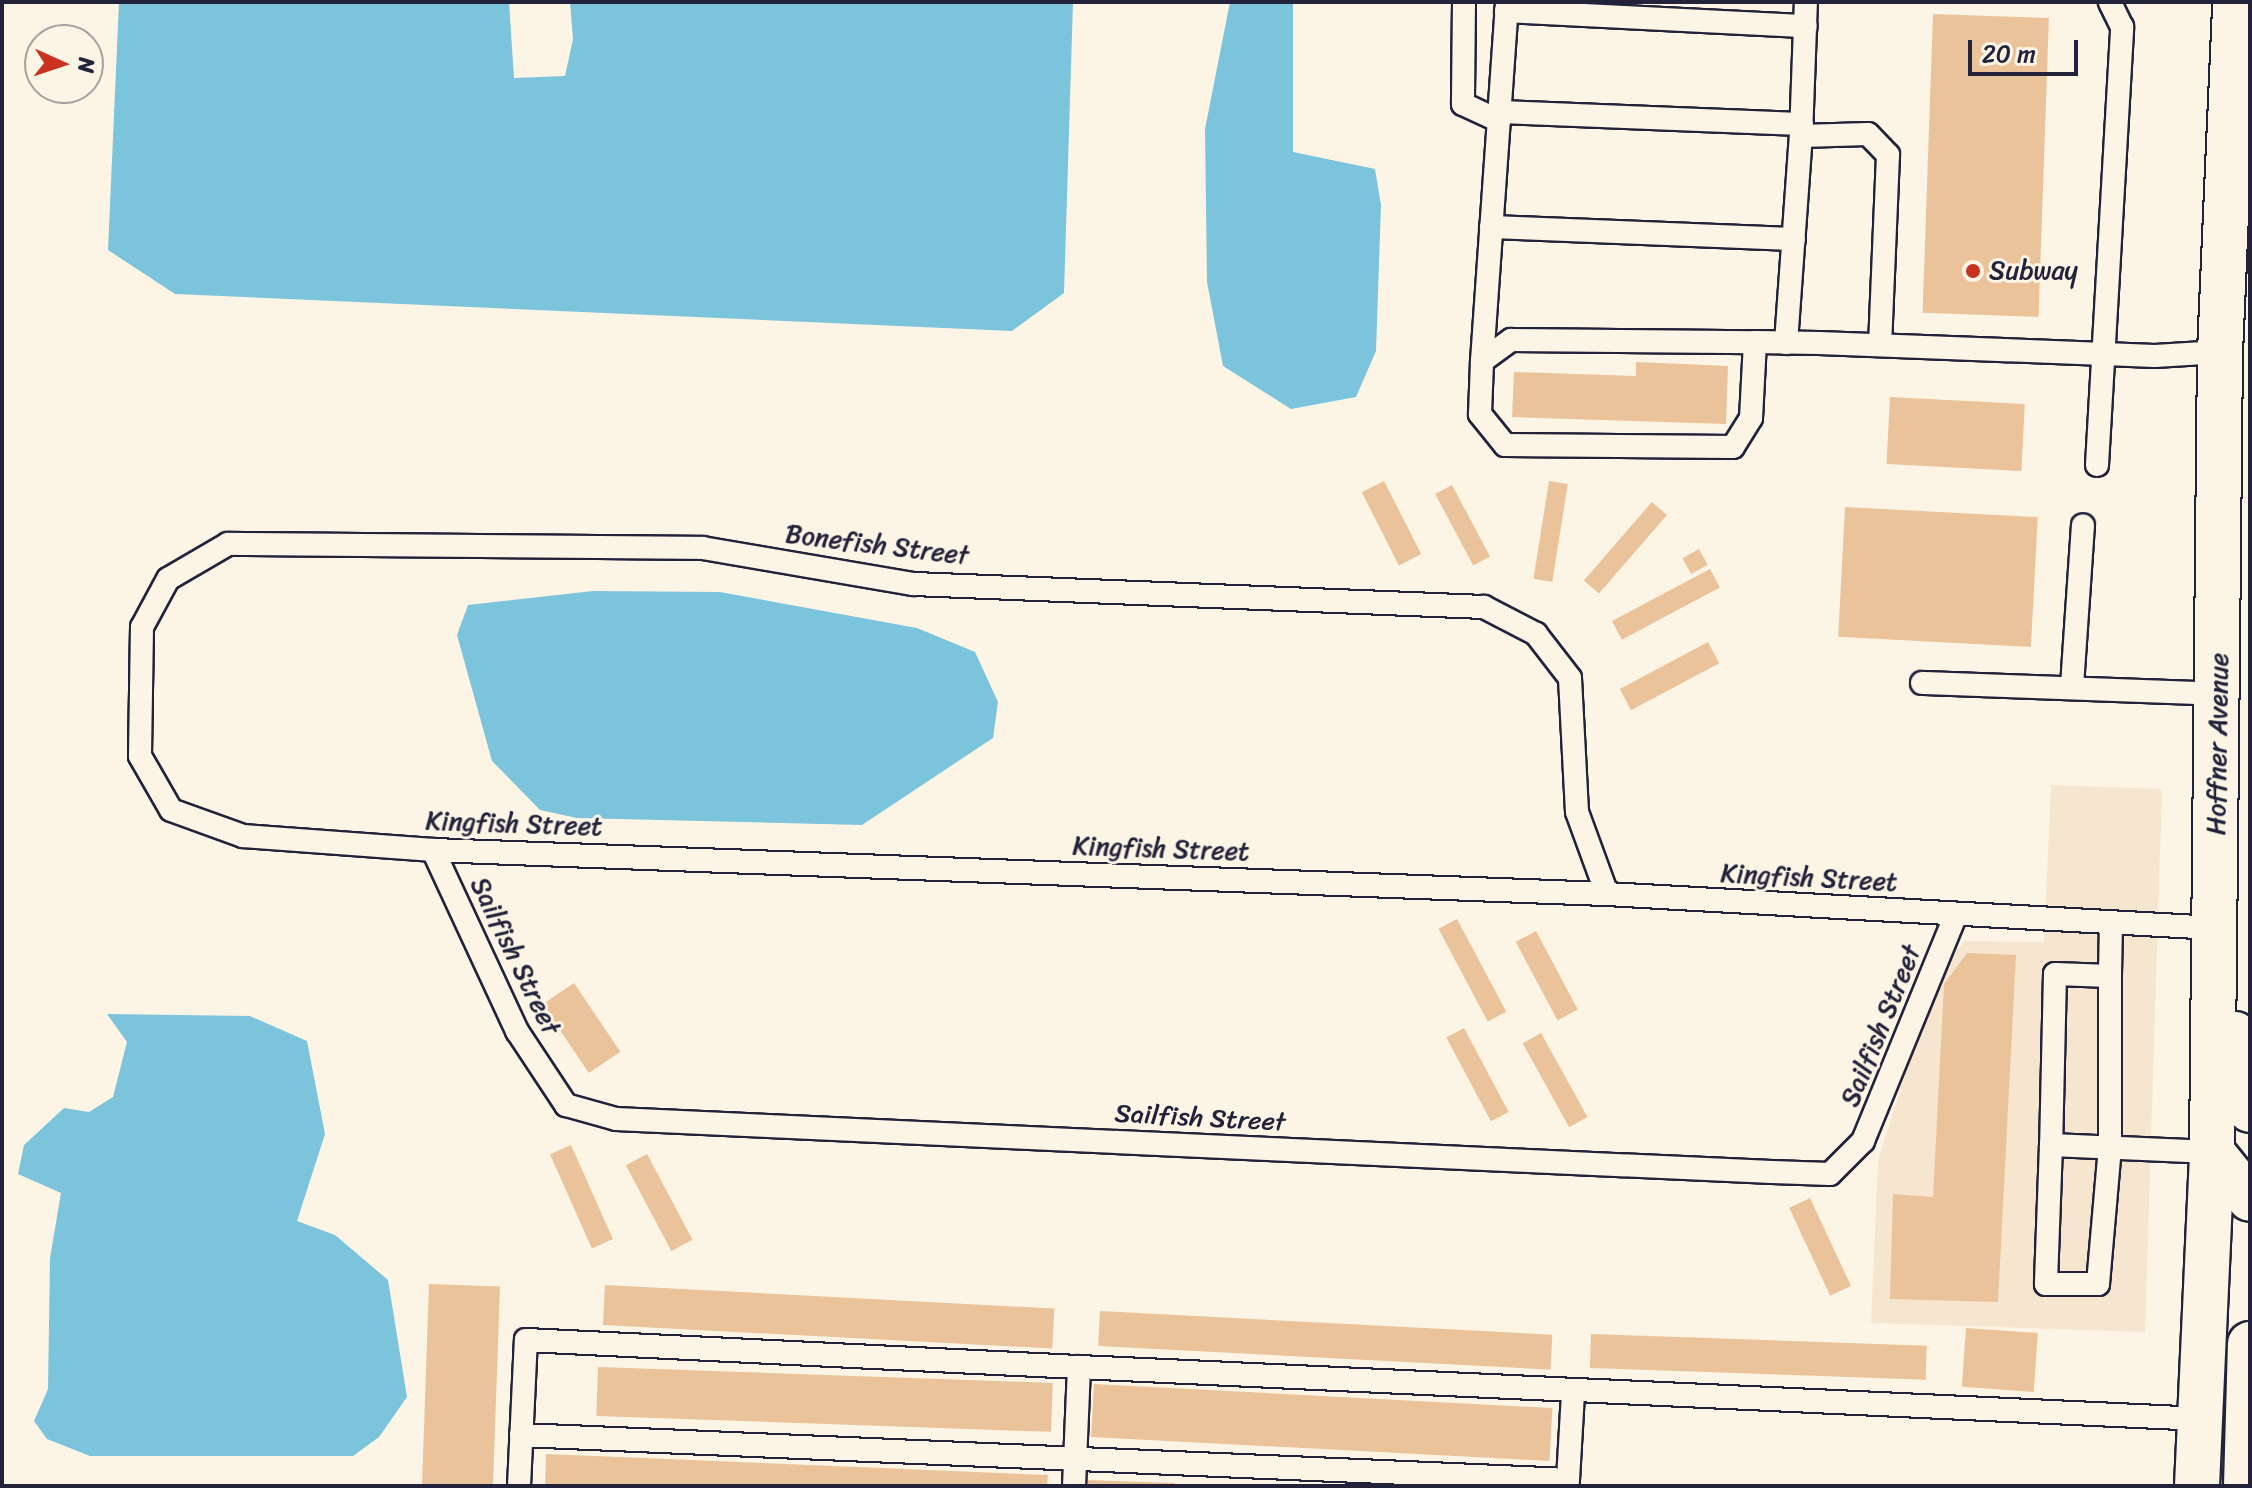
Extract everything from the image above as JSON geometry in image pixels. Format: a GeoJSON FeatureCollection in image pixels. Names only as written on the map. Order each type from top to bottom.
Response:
{"type":"FeatureCollection","features":[{"type":"Feature","properties":{"kind":"main road","name":"Hoffner Avenue"},"geometry":{"type":"LineString","coordinates":[[2197,1486],[2212,1152],[2220,694],[2220,352],[2235,2]]}},
{"type":"Feature","properties":{"kind":"main road"},"geometry":{"type":"LineString","coordinates":[[2216,928],[2236,977],[2234,1068],[2250,1110]]}},
{"type":"Feature","properties":{"kind":"main road"},"geometry":{"type":"LineString","coordinates":[[2212,1152],[2250,1199]]}},
{"type":"Feature","properties":{"kind":"main road"},"geometry":{"type":"LineString","coordinates":[[2246,1486],[2250,1344]]}},
{"type":"Feature","properties":{"kind":"lane"},"geometry":{"type":"LineString","coordinates":[[1464,2],[1463,104],[1499,116],[1868,134],[1888,155],[1880,345]]}},
{"type":"Feature","properties":{"kind":"lane"},"geometry":{"type":"LineString","coordinates":[[1786,343],[1801,130],[1806,2]]}},
{"type":"Feature","properties":{"kind":"lane"},"geometry":{"type":"LineString","coordinates":[[2097,465],[2122,27],[2110,2]]}},
{"type":"Feature","properties":{"kind":"lane"},"geometry":{"type":"LineString","coordinates":[[1755,342],[1751,418],[1733,447],[1505,445],[1480,414],[1506,6],[1806,26]]}},
{"type":"Feature","properties":{"kind":"lane"},"geometry":{"type":"LineString","coordinates":[[1491,227],[1794,239]]}},
{"type":"Feature","properties":{"kind":"lane"},"geometry":{"type":"LineString","coordinates":[[1482,361],[1511,340],[1755,342],[2103,354],[2220,352]]}},
{"type":"Feature","properties":{"kind":"lane"},"geometry":{"type":"LineString","coordinates":[[2072,686],[2083,525]]}},
{"type":"Feature","properties":{"kind":"lane","name":"Bonefish Street"},"geometry":{"type":"LineString","coordinates":[[140,756],[142,627],[168,579],[228,544],[703,548],[913,584],[1484,607],[1536,634],[1570,678],[1577,812],[1607,894]]}},
{"type":"Feature","properties":{"kind":"lane"},"geometry":{"type":"LineString","coordinates":[[1922,683],[2072,686],[2220,694]]}},
{"type":"Feature","properties":{"kind":"lane","name":"Kingfish Street"},"geometry":{"type":"LineString","coordinates":[[140,756],[171,810],[243,836],[433,850],[1607,894],[2216,928]]}},
{"type":"Feature","properties":{"kind":"lane","name":"Sailfish Street"},"geometry":{"type":"LineString","coordinates":[[433,850],[517,1031],[566,1105],[616,1119],[1756,1171],[1830,1174],[1863,1141],[1956,914]]}},
{"type":"Feature","properties":{"kind":"lane"},"geometry":{"type":"LineString","coordinates":[[2110,976],[2055,974],[2046,1284],[2098,1284],[2110,1146],[2111,922]]}},
{"type":"Feature","properties":{"kind":"lane"},"geometry":{"type":"LineString","coordinates":[[2051,1145],[2212,1152]]}},
{"type":"Feature","properties":{"kind":"lane"},"geometry":{"type":"LineString","coordinates":[[519,1486],[526,1340],[1573,1392],[2201,1419]]}},
{"type":"Feature","properties":{"kind":"lane"},"geometry":{"type":"LineString","coordinates":[[1074,1486],[1079,1367]]}},
{"type":"Feature","properties":{"kind":"lane"},"geometry":{"type":"LineString","coordinates":[[521,1435],[1568,1483],[1573,1392]]}},
{"type":"Feature","properties":{"kind":"shaded area"},"geometry":{"type":"Polygon","coordinates":[[[2051,785],[2162,789],[2145,1332],[1871,1323],[1878,1160],[1934,983],[1964,941],[2044,942],[2051,785]]]}},
{"type":"Feature","properties":{"kind":"water"},"geometry":{"type":"Polygon","coordinates":[[[119,2],[509,2],[514,78],[565,76],[573,39],[570,2],[1073,2],[1064,293],[1012,331],[175,294],[108,250],[119,2]]]}},
{"type":"Feature","properties":{"kind":"water"},"geometry":{"type":"Polygon","coordinates":[[[1230,2],[1293,2],[1293,152],[1375,169],[1381,205],[1376,351],[1356,397],[1291,409],[1223,366],[1207,282],[1205,129],[1230,2]]]}},
{"type":"Feature","properties":{"kind":"water"},"geometry":{"type":"Polygon","coordinates":[[[593,591],[720,592],[917,628],[975,652],[998,702],[993,738],[862,825],[577,818],[540,810],[492,761],[457,635],[468,605],[593,591]]]}},
{"type":"Feature","properties":{"kind":"water"},"geometry":{"type":"Polygon","coordinates":[[[107,1014],[250,1016],[307,1041],[325,1134],[297,1221],[335,1235],[388,1280],[407,1397],[379,1437],[353,1456],[90,1456],[47,1439],[34,1421],[48,1389],[50,1258],[61,1193],[18,1174],[24,1145],[64,1108],[89,1112],[113,1097],[127,1042],[107,1014]]]}},
{"type":"Feature","properties":{"kind":"building"},"geometry":{"type":"Polygon","coordinates":[[[1933,14],[2049,18],[2038,317],[1923,313],[1933,14]]]}},
{"type":"Feature","properties":{"kind":"building"},"geometry":{"type":"Polygon","coordinates":[[[1636,362],[1728,366],[1726,424],[1512,417],[1514,372],[1636,376],[1636,362]]]}},
{"type":"Feature","properties":{"kind":"building"},"geometry":{"type":"Polygon","coordinates":[[[1890,397],[2025,404],[2021,471],[1886,464],[1890,397]]]}},
{"type":"Feature","properties":{"kind":"building"},"geometry":{"type":"Polygon","coordinates":[[[1384,481],[1421,554],[1399,565],[1362,492],[1384,481]]]}},
{"type":"Feature","properties":{"kind":"building"},"geometry":{"type":"Polygon","coordinates":[[[1549,481],[1568,484],[1552,582],[1534,579],[1549,481]]]}},
{"type":"Feature","properties":{"kind":"building"},"geometry":{"type":"Polygon","coordinates":[[[1452,485],[1490,557],[1473,565],[1435,494],[1452,485]]]}},
{"type":"Feature","properties":{"kind":"building"},"geometry":{"type":"Polygon","coordinates":[[[1652,502],[1667,515],[1599,594],[1584,580],[1652,502]]]}},
{"type":"Feature","properties":{"kind":"building"},"geometry":{"type":"Polygon","coordinates":[[[1845,507],[2038,517],[2031,647],[1838,637],[1845,507]]]}},
{"type":"Feature","properties":{"kind":"building"},"geometry":{"type":"Polygon","coordinates":[[[1699,549],[1708,565],[1691,574],[1682,558],[1699,549]]]}},
{"type":"Feature","properties":{"kind":"building"},"geometry":{"type":"Polygon","coordinates":[[[1710,569],[1720,588],[1622,640],[1612,621],[1710,569]]]}},
{"type":"Feature","properties":{"kind":"building"},"geometry":{"type":"Polygon","coordinates":[[[1708,642],[1719,663],[1631,710],[1620,689],[1708,642]]]}},
{"type":"Feature","properties":{"kind":"building"},"geometry":{"type":"Polygon","coordinates":[[[1457,919],[1506,1012],[1488,1022],[1438,929],[1457,919]]]}},
{"type":"Feature","properties":{"kind":"building"},"geometry":{"type":"Polygon","coordinates":[[[1536,931],[1578,1010],[1557,1020],[1516,942],[1536,931]]]}},
{"type":"Feature","properties":{"kind":"building"},"geometry":{"type":"Polygon","coordinates":[[[1967,953],[2016,955],[1998,1302],[1890,1299],[1893,1194],[1933,1197],[1944,984],[1967,953]]]}},
{"type":"Feature","properties":{"kind":"building"},"geometry":{"type":"Polygon","coordinates":[[[574,983],[620,1052],[589,1073],[542,1004],[574,983]]]}},
{"type":"Feature","properties":{"kind":"building"},"geometry":{"type":"Polygon","coordinates":[[[1464,1028],[1509,1112],[1491,1121],[1446,1037],[1464,1028]]]}},
{"type":"Feature","properties":{"kind":"building"},"geometry":{"type":"Polygon","coordinates":[[[1541,1033],[1588,1117],[1569,1127],[1523,1043],[1541,1033]]]}},
{"type":"Feature","properties":{"kind":"building"},"geometry":{"type":"Polygon","coordinates":[[[571,1145],[613,1239],[592,1248],[550,1154],[571,1145]]]}},
{"type":"Feature","properties":{"kind":"building"},"geometry":{"type":"Polygon","coordinates":[[[647,1154],[693,1240],[671,1251],[626,1165],[647,1154]]]}},
{"type":"Feature","properties":{"kind":"building"},"geometry":{"type":"Polygon","coordinates":[[[1810,1198],[1851,1286],[1830,1296],[1789,1208],[1810,1198]]]}},
{"type":"Feature","properties":{"kind":"building"},"geometry":{"type":"Polygon","coordinates":[[[429,1284],[500,1286],[493,1486],[422,1486],[429,1284]]]}},
{"type":"Feature","properties":{"kind":"building"},"geometry":{"type":"Polygon","coordinates":[[[605,1285],[1054,1309],[1052,1348],[603,1325],[605,1285]]]}},
{"type":"Feature","properties":{"kind":"building"},"geometry":{"type":"Polygon","coordinates":[[[1100,1311],[1552,1335],[1551,1370],[1098,1346],[1100,1311]]]}},
{"type":"Feature","properties":{"kind":"building"},"geometry":{"type":"Polygon","coordinates":[[[1966,1328],[2038,1333],[2034,1392],[1962,1387],[1966,1328]]]}},
{"type":"Feature","properties":{"kind":"building"},"geometry":{"type":"Polygon","coordinates":[[[1591,1334],[1927,1346],[1926,1380],[1590,1368],[1591,1334]]]}},
{"type":"Feature","properties":{"kind":"building"},"geometry":{"type":"Polygon","coordinates":[[[598,1367],[1053,1383],[1051,1432],[596,1416],[598,1367]]]}},
{"type":"Feature","properties":{"kind":"building"},"geometry":{"type":"Polygon","coordinates":[[[1094,1384],[1552,1408],[1550,1461],[1091,1437],[1094,1384]]]}},
{"type":"Feature","properties":{"kind":"building"},"geometry":{"type":"Polygon","coordinates":[[[546,1454],[1048,1475],[1047,1486],[545,1486],[546,1454]]]}},
{"type":"Feature","properties":{"kind":"building"},"geometry":{"type":"Polygon","coordinates":[[[1087,1480],[1175,1483],[1175,1486],[1087,1486],[1087,1480]]]}},
{"type":"Feature","properties":{"kind":"place","name":"Subway"},"geometry":{"type":"Point","coordinates":[1973,271]}}]}
